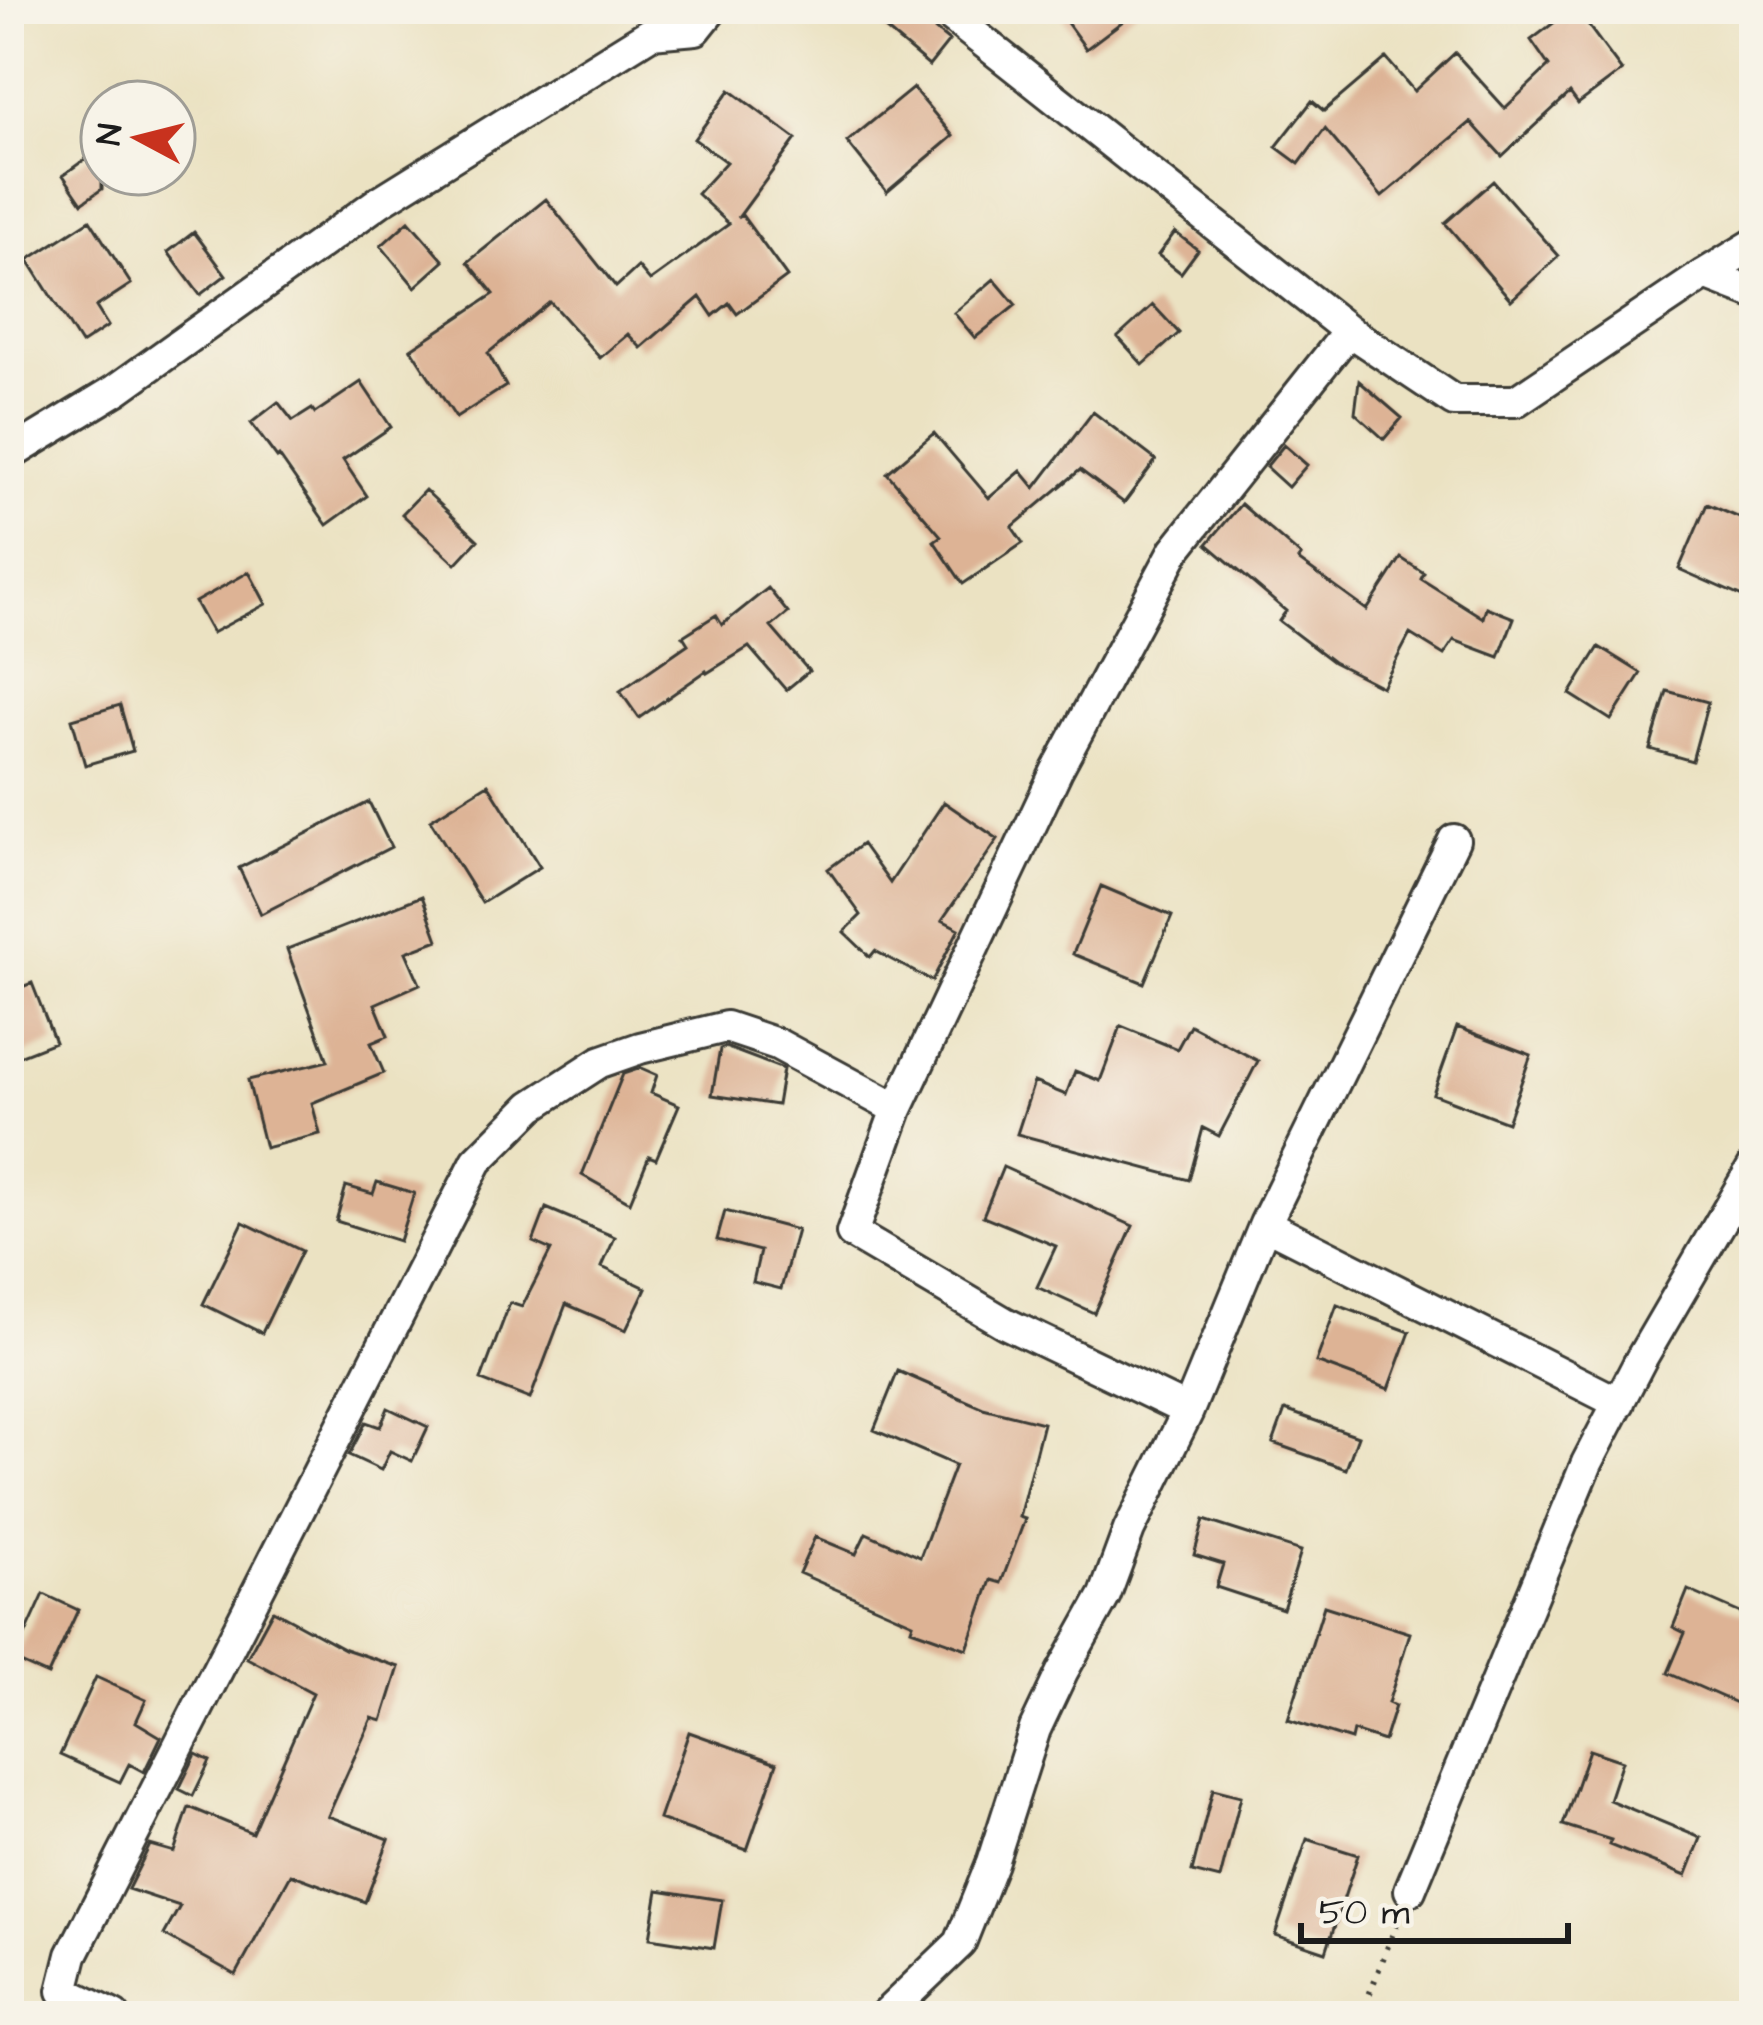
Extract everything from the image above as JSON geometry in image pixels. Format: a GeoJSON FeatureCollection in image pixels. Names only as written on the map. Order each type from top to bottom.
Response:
{"type":"FeatureCollection","features":[{"type":"Feature","properties":{"kind":"street"},"geometry":{"type":"LineString","coordinates":[[9,455],[116,390],[379,202],[652,33],[696,29],[712,9]]}},
{"type":"Feature","properties":{"kind":"street"},"geometry":{"type":"LineString","coordinates":[[942,9],[1349,331],[1454,401],[1516,401],[1754,244]]}},
{"type":"Feature","properties":{"kind":"street"},"geometry":{"type":"LineString","coordinates":[[1705,274],[1754,293]]}},
{"type":"Feature","properties":{"kind":"street"},"geometry":{"type":"LineString","coordinates":[[1188,1412],[1005,1323],[852,1233],[897,1108],[1057,770],[1175,550],[1349,331]]}},
{"type":"Feature","properties":{"kind":"street"},"geometry":{"type":"LineString","coordinates":[[884,2016],[960,1943],[992,1863],[1035,1729],[1105,1594],[1129,1529],[1188,1412],[1265,1224],[1454,840]]}},
{"type":"Feature","properties":{"kind":"street"},"geometry":{"type":"LineString","coordinates":[[114,2016],[63,1991],[72,1954],[477,1161],[532,1106],[600,1062],[726,1027],[777,1044],[897,1108]]}},
{"type":"Feature","properties":{"kind":"street"},"geometry":{"type":"LineString","coordinates":[[1410,1889],[1587,1463],[1641,1359],[1754,1165]]}},
{"type":"Feature","properties":{"kind":"street"},"geometry":{"type":"LineString","coordinates":[[1265,1224],[1619,1403]]}},
{"type":"Feature","properties":{"kind":"path"},"geometry":{"type":"LineString","coordinates":[[1361,2016],[1410,1889]]}},
{"type":"Feature","properties":{"kind":"building"},"geometry":{"type":"Polygon","coordinates":[[[861,9],[910,9],[949,41],[929,66],[861,9]]]}},
{"type":"Feature","properties":{"kind":"building"},"geometry":{"type":"Polygon","coordinates":[[[1057,9],[1139,9],[1086,49],[1057,9]]]}},
{"type":"Feature","properties":{"kind":"building"},"geometry":{"type":"Polygon","coordinates":[[[1572,9],[1622,71],[1578,104],[1570,93],[1502,156],[1471,122],[1382,197],[1325,129],[1299,164],[1276,147],[1312,101],[1324,111],[1386,58],[1414,91],[1455,53],[1505,108],[1549,66],[1531,40],[1572,9]]]}},
{"type":"Feature","properties":{"kind":"building"},"geometry":{"type":"Polygon","coordinates":[[[913,88],[953,136],[887,192],[847,142],[913,88]]]}},
{"type":"Feature","properties":{"kind":"building"},"geometry":{"type":"Polygon","coordinates":[[[730,90],[796,139],[738,218],[742,215],[787,277],[737,314],[729,303],[713,316],[700,297],[641,348],[628,334],[600,358],[550,302],[488,353],[506,386],[456,418],[411,349],[494,294],[468,262],[546,199],[616,287],[638,267],[650,281],[729,224],[697,194],[726,162],[694,139],[730,90]]]}},
{"type":"Feature","properties":{"kind":"building"},"geometry":{"type":"Polygon","coordinates":[[[78,164],[78,197],[63,175],[78,164]]]}},
{"type":"Feature","properties":{"kind":"building"},"geometry":{"type":"Polygon","coordinates":[[[1493,181],[1559,256],[1511,300],[1445,223],[1493,181]]]}},
{"type":"Feature","properties":{"kind":"building"},"geometry":{"type":"Polygon","coordinates":[[[90,220],[131,284],[96,307],[108,326],[81,344],[28,260],[90,220]]]}},
{"type":"Feature","properties":{"kind":"building"},"geometry":{"type":"Polygon","coordinates":[[[409,221],[444,261],[415,287],[381,246],[409,221]]]}},
{"type":"Feature","properties":{"kind":"building"},"geometry":{"type":"Polygon","coordinates":[[[194,232],[226,275],[200,295],[168,252],[194,232]]]}},
{"type":"Feature","properties":{"kind":"building"},"geometry":{"type":"Polygon","coordinates":[[[1175,232],[1198,250],[1181,273],[1158,255],[1175,232]]]}},
{"type":"Feature","properties":{"kind":"building"},"geometry":{"type":"Polygon","coordinates":[[[994,279],[1016,305],[975,338],[954,313],[994,279]]]}},
{"type":"Feature","properties":{"kind":"building"},"geometry":{"type":"Polygon","coordinates":[[[1153,305],[1179,333],[1143,365],[1118,337],[1153,305]]]}},
{"type":"Feature","properties":{"kind":"building"},"geometry":{"type":"Polygon","coordinates":[[[1359,381],[1402,418],[1384,439],[1355,413],[1359,381]]]}},
{"type":"Feature","properties":{"kind":"building"},"geometry":{"type":"Polygon","coordinates":[[[361,382],[391,427],[343,460],[367,496],[327,525],[251,423],[278,402],[293,421],[312,409],[315,413],[361,382]]]}},
{"type":"Feature","properties":{"kind":"building"},"geometry":{"type":"Polygon","coordinates":[[[1093,412],[1156,460],[1124,503],[1080,470],[1012,527],[1023,543],[963,584],[934,541],[941,536],[887,473],[934,433],[989,498],[1021,471],[1035,488],[1093,412]]]}},
{"type":"Feature","properties":{"kind":"building"},"geometry":{"type":"Polygon","coordinates":[[[1284,445],[1307,465],[1288,487],[1266,467],[1284,445]]]}},
{"type":"Feature","properties":{"kind":"building"},"geometry":{"type":"Polygon","coordinates":[[[425,490],[478,540],[456,564],[402,514],[425,490]]]}},
{"type":"Feature","properties":{"kind":"building"},"geometry":{"type":"Polygon","coordinates":[[[1241,504],[1301,556],[1298,560],[1367,610],[1401,558],[1424,573],[1421,579],[1483,618],[1486,607],[1514,618],[1499,657],[1454,640],[1444,655],[1410,634],[1382,687],[1333,662],[1279,621],[1286,611],[1207,544],[1241,504]]]}},
{"type":"Feature","properties":{"kind":"building"},"geometry":{"type":"Polygon","coordinates":[[[1707,504],[1754,524],[1754,582],[1747,599],[1679,569],[1707,504]]]}},
{"type":"Feature","properties":{"kind":"building"},"geometry":{"type":"Polygon","coordinates":[[[249,572],[266,604],[212,633],[195,602],[249,572]]]}},
{"type":"Feature","properties":{"kind":"building"},"geometry":{"type":"Polygon","coordinates":[[[768,588],[788,613],[771,627],[809,671],[786,690],[749,647],[639,718],[620,691],[688,644],[683,636],[716,615],[722,625],[768,588]]]}},
{"type":"Feature","properties":{"kind":"building"},"geometry":{"type":"Polygon","coordinates":[[[1599,647],[1641,673],[1611,720],[1570,694],[1599,647]]]}},
{"type":"Feature","properties":{"kind":"building"},"geometry":{"type":"Polygon","coordinates":[[[1667,691],[1708,702],[1692,761],[1650,749],[1667,691]]]}},
{"type":"Feature","properties":{"kind":"building"},"geometry":{"type":"Polygon","coordinates":[[[120,705],[133,751],[85,765],[72,719],[120,705]]]}},
{"type":"Feature","properties":{"kind":"building"},"geometry":{"type":"Polygon","coordinates":[[[488,784],[540,867],[482,903],[430,820],[488,784]]]}},
{"type":"Feature","properties":{"kind":"building"},"geometry":{"type":"Polygon","coordinates":[[[369,802],[391,847],[261,914],[239,868],[369,802]]]}},
{"type":"Feature","properties":{"kind":"building"},"geometry":{"type":"Polygon","coordinates":[[[944,802],[998,839],[942,920],[959,929],[932,981],[875,951],[870,957],[844,932],[861,915],[828,869],[862,844],[890,883],[944,802]]]}},
{"type":"Feature","properties":{"kind":"building"},"geometry":{"type":"Polygon","coordinates":[[[1101,886],[1172,916],[1144,983],[1073,954],[1101,886]]]}},
{"type":"Feature","properties":{"kind":"building"},"geometry":{"type":"Polygon","coordinates":[[[422,896],[438,940],[406,952],[420,984],[375,1004],[388,1036],[371,1043],[384,1073],[312,1103],[320,1134],[265,1148],[248,1080],[328,1061],[287,949],[422,896]]]}},
{"type":"Feature","properties":{"kind":"building"},"geometry":{"type":"Polygon","coordinates":[[[32,983],[55,1042],[9,1060],[9,992],[32,983]]]}},
{"type":"Feature","properties":{"kind":"building"},"geometry":{"type":"Polygon","coordinates":[[[1190,1025],[1258,1061],[1219,1136],[1203,1128],[1189,1180],[1017,1134],[1034,1082],[1066,1095],[1075,1071],[1100,1081],[1121,1026],[1177,1049],[1190,1025]]]}},
{"type":"Feature","properties":{"kind":"building"},"geometry":{"type":"Polygon","coordinates":[[[1457,1027],[1531,1055],[1507,1122],[1433,1094],[1457,1027]]]}},
{"type":"Feature","properties":{"kind":"building"},"geometry":{"type":"Polygon","coordinates":[[[720,1049],[783,1069],[777,1105],[712,1095],[720,1049]]]}},
{"type":"Feature","properties":{"kind":"building"},"geometry":{"type":"Polygon","coordinates":[[[641,1068],[657,1075],[651,1093],[679,1105],[656,1159],[649,1156],[630,1202],[582,1175],[623,1074],[641,1068]]]}},
{"type":"Feature","properties":{"kind":"building"},"geometry":{"type":"Polygon","coordinates":[[[1003,1167],[1133,1226],[1094,1313],[1037,1287],[1056,1246],[983,1216],[1003,1167]]]}},
{"type":"Feature","properties":{"kind":"building"},"geometry":{"type":"Polygon","coordinates":[[[377,1182],[414,1193],[399,1241],[336,1221],[346,1186],[373,1194],[377,1182]]]}},
{"type":"Feature","properties":{"kind":"building"},"geometry":{"type":"Polygon","coordinates":[[[546,1208],[615,1237],[602,1267],[646,1288],[626,1330],[566,1304],[530,1399],[481,1380],[510,1303],[522,1307],[551,1250],[533,1242],[546,1208]]]}},
{"type":"Feature","properties":{"kind":"building"},"geometry":{"type":"Polygon","coordinates":[[[725,1211],[797,1230],[781,1289],[753,1282],[760,1251],[717,1240],[725,1211]]]}},
{"type":"Feature","properties":{"kind":"building"},"geometry":{"type":"Polygon","coordinates":[[[243,1222],[302,1251],[262,1333],[203,1304],[243,1222]]]}},
{"type":"Feature","properties":{"kind":"building"},"geometry":{"type":"Polygon","coordinates":[[[1337,1305],[1410,1332],[1389,1389],[1316,1362],[1337,1305]]]}},
{"type":"Feature","properties":{"kind":"building"},"geometry":{"type":"Polygon","coordinates":[[[898,1371],[983,1408],[1043,1423],[1019,1517],[1025,1519],[1001,1583],[991,1580],[967,1649],[911,1629],[913,1623],[799,1573],[815,1537],[856,1554],[866,1533],[920,1557],[955,1465],[874,1430],[898,1371]]]}},
{"type":"Feature","properties":{"kind":"building"},"geometry":{"type":"Polygon","coordinates":[[[388,1408],[428,1427],[412,1461],[390,1451],[381,1470],[349,1455],[366,1422],[380,1427],[388,1408]]]}},
{"type":"Feature","properties":{"kind":"building"},"geometry":{"type":"Polygon","coordinates":[[[1285,1410],[1358,1436],[1346,1469],[1273,1443],[1285,1410]]]}},
{"type":"Feature","properties":{"kind":"building"},"geometry":{"type":"Polygon","coordinates":[[[1204,1520],[1301,1551],[1283,1609],[1216,1587],[1223,1564],[1194,1555],[1204,1520]]]}},
{"type":"Feature","properties":{"kind":"building"},"geometry":{"type":"Polygon","coordinates":[[[1688,1590],[1754,1619],[1754,1711],[1668,1673],[1685,1633],[1673,1627],[1688,1590]]]}},
{"type":"Feature","properties":{"kind":"building"},"geometry":{"type":"Polygon","coordinates":[[[44,1594],[78,1610],[48,1675],[14,1660],[44,1594]]]}},
{"type":"Feature","properties":{"kind":"building"},"geometry":{"type":"Polygon","coordinates":[[[1324,1606],[1410,1633],[1388,1703],[1395,1706],[1384,1741],[1353,1731],[1351,1740],[1288,1720],[1324,1606]]]}},
{"type":"Feature","properties":{"kind":"building"},"geometry":{"type":"Polygon","coordinates":[[[273,1610],[345,1649],[399,1667],[382,1721],[372,1718],[328,1816],[389,1839],[365,1902],[291,1874],[236,1975],[164,1935],[180,1906],[128,1889],[150,1845],[174,1852],[189,1807],[252,1833],[313,1693],[247,1658],[273,1610]]]}},
{"type":"Feature","properties":{"kind":"building"},"geometry":{"type":"Polygon","coordinates":[[[96,1677],[146,1700],[136,1722],[161,1737],[144,1772],[129,1764],[120,1782],[60,1755],[96,1677]]]}},
{"type":"Feature","properties":{"kind":"building"},"geometry":{"type":"Polygon","coordinates":[[[689,1732],[777,1763],[747,1850],[659,1819],[689,1732]]]}},
{"type":"Feature","properties":{"kind":"building"},"geometry":{"type":"Polygon","coordinates":[[[1589,1750],[1622,1761],[1609,1800],[1701,1838],[1686,1876],[1609,1845],[1611,1840],[1563,1825],[1589,1750]]]}},
{"type":"Feature","properties":{"kind":"building"},"geometry":{"type":"Polygon","coordinates":[[[196,1754],[210,1761],[193,1796],[179,1789],[196,1754]]]}},
{"type":"Feature","properties":{"kind":"building"},"geometry":{"type":"Polygon","coordinates":[[[1213,1789],[1241,1796],[1220,1879],[1192,1872],[1213,1789]]]}},
{"type":"Feature","properties":{"kind":"building"},"geometry":{"type":"Polygon","coordinates":[[[1307,1839],[1358,1855],[1326,1952],[1275,1935],[1307,1839]]]}},
{"type":"Feature","properties":{"kind":"building"},"geometry":{"type":"Polygon","coordinates":[[[658,1890],[722,1900],[714,1948],[650,1938],[658,1890]]]}}]}
